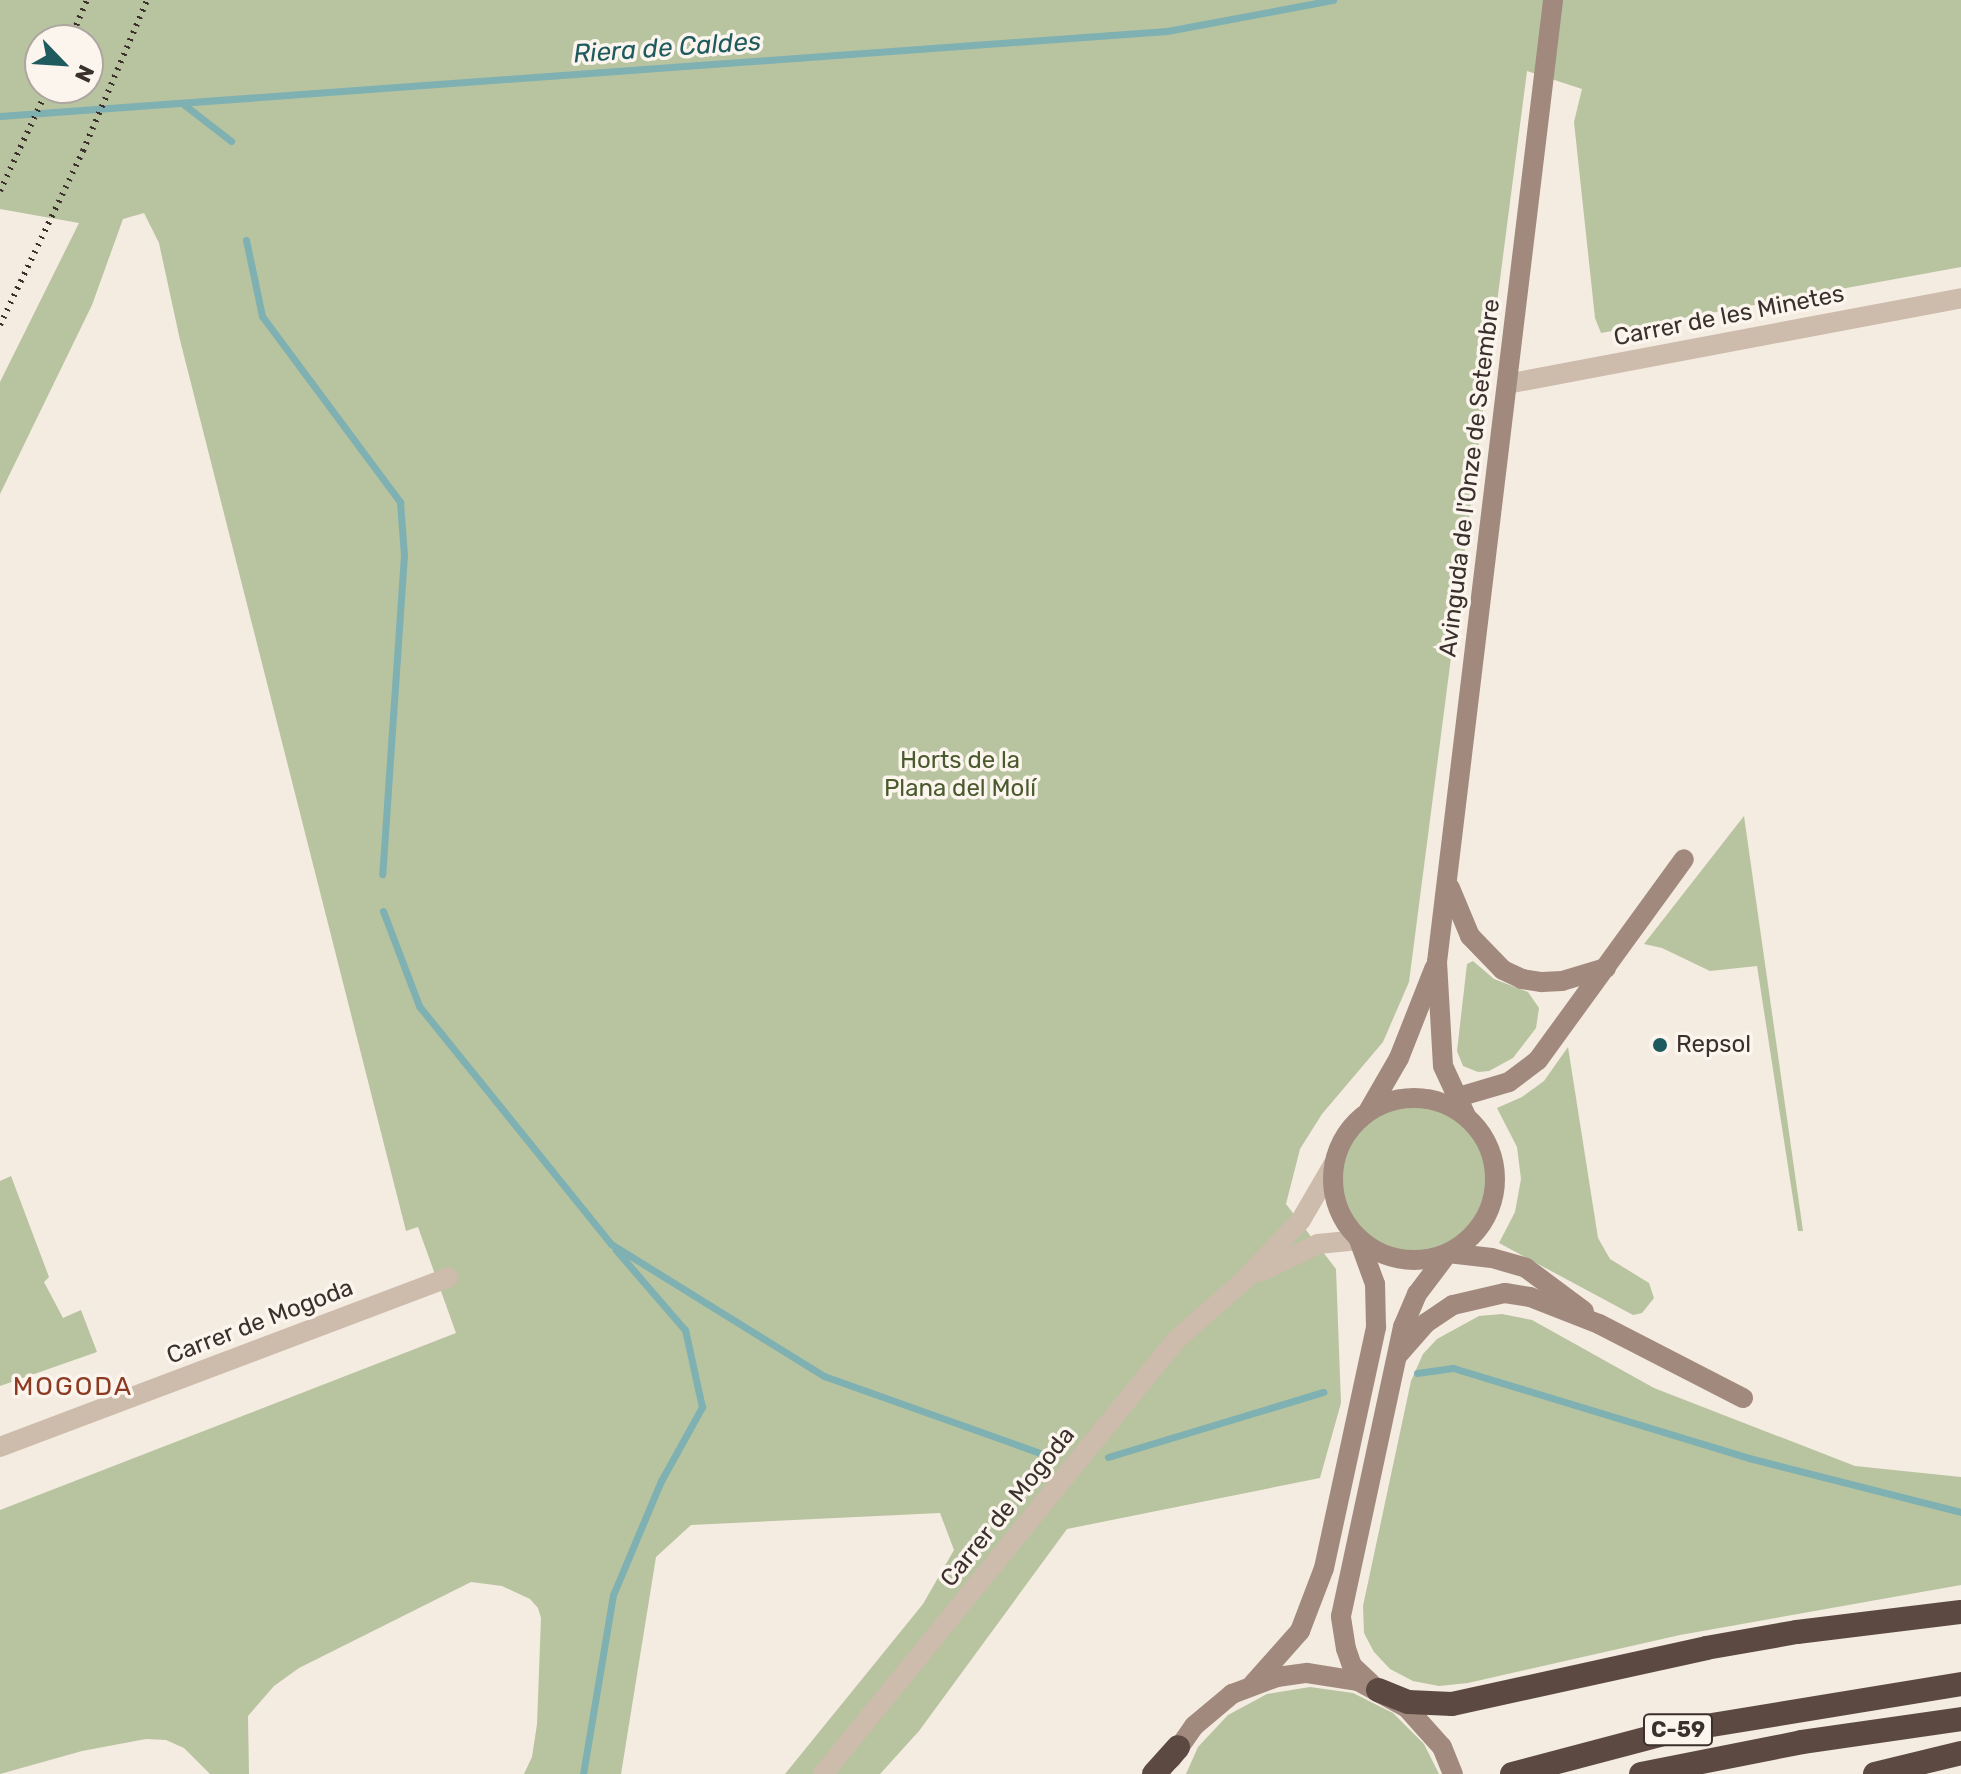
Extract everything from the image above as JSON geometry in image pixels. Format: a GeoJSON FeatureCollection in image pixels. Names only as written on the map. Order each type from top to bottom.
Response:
{"type":"FeatureCollection","features":[{"type":"Feature","properties":{"kind":"highway"},"geometry":{"type":"LineString","coordinates":[[1378,1690],[1408,1702],[1452,1704],[1706,1648],[1797,1632],[1961,1612]]}},
{"type":"Feature","properties":{"kind":"highway","name":"C-59"},"geometry":{"type":"LineString","coordinates":[[1512,1774],[1675,1731],[1961,1684]]}},
{"type":"Feature","properties":{"kind":"highway","name":"C-59"},"geometry":{"type":"LineString","coordinates":[[1641,1774],[1789,1745],[1961,1719]]}},
{"type":"Feature","properties":{"kind":"highway"},"geometry":{"type":"LineString","coordinates":[[1154,1774],[1178,1747]]}},
{"type":"Feature","properties":{"kind":"highway"},"geometry":{"type":"LineString","coordinates":[[1875,1774],[1961,1753]]}},
{"type":"Feature","properties":{"kind":"main road","name":"Avinguda de l'Onze de Setembre"},"geometry":{"type":"LineString","coordinates":[[1466,1116],[1455,1098],[1441,1053],[1437,962],[1553,0]]}},
{"type":"Feature","properties":{"kind":"main road"},"geometry":{"type":"LineString","coordinates":[[1455,1098],[1494,1087],[1523,1073],[1538,1060],[1684,859]]}},
{"type":"Feature","properties":{"kind":"main road"},"geometry":{"type":"LineString","coordinates":[[1447,876],[1457,911],[1470,936],[1503,970],[1522,979],[1542,982],[1562,981],[1606,968]]}},
{"type":"Feature","properties":{"kind":"main road","name":"Avinguda de l'Onze de Setembre"},"geometry":{"type":"LineString","coordinates":[[1368,1111],[1399,1058],[1437,962]]}},
{"type":"Feature","properties":{"kind":"main road"},"geometry":{"type":"LineString","coordinates":[[1414,1097],[1441,1102],[1466,1116],[1484,1138],[1494,1164],[1494,1192],[1485,1219],[1467,1241],[1448,1253],[1423,1260],[1398,1259],[1374,1250],[1359,1240],[1346,1225],[1336,1201],[1334,1163],[1343,1139],[1368,1111],[1386,1103],[1414,1097]]}},
{"type":"Feature","properties":{"kind":"main road"},"geometry":{"type":"LineString","coordinates":[[1165,1774],[1178,1747],[1211,1709],[1253,1684],[1300,1631],[1324,1568],[1376,1327],[1375,1284],[1359,1240]]}},
{"type":"Feature","properties":{"kind":"main road"},"geometry":{"type":"LineString","coordinates":[[1448,1253],[1492,1258],[1526,1268],[1599,1324]]}},
{"type":"Feature","properties":{"kind":"main road"},"geometry":{"type":"LineString","coordinates":[[1448,1253],[1417,1294],[1395,1358],[1341,1616],[1342,1635],[1352,1666],[1427,1727],[1442,1747],[1453,1774]]}},
{"type":"Feature","properties":{"kind":"main road"},"geometry":{"type":"LineString","coordinates":[[1395,1358],[1426,1323],[1453,1305],[1505,1293],[1530,1297],[1599,1324],[1743,1398]]}},
{"type":"Feature","properties":{"kind":"main road"},"geometry":{"type":"LineString","coordinates":[[1253,1684],[1307,1673],[1332,1675],[1378,1690]]}},
{"type":"Feature","properties":{"kind":"street","name":"Carrer de les Minetes"},"geometry":{"type":"LineString","coordinates":[[1507,384],[1961,298]]}},
{"type":"Feature","properties":{"kind":"street","name":"Carrer de Mogoda"},"geometry":{"type":"LineString","coordinates":[[823,1774],[1177,1339],[1243,1281],[1301,1220],[1334,1163]]}},
{"type":"Feature","properties":{"kind":"street","name":"Carrer de Mogoda"},"geometry":{"type":"LineString","coordinates":[[1243,1281],[1318,1244],[1359,1240]]}},
{"type":"Feature","properties":{"kind":"street","name":"Carrer de Mogoda"},"geometry":{"type":"LineString","coordinates":[[0,1447],[448,1278]]}},
{"type":"Feature","properties":{"kind":"green space","name":"Horts de la Plana del Molí"},"geometry":{"type":"Polygon","coordinates":[[[0,0],[1961,0],[1961,267],[1601,333],[1595,318],[1574,122],[1582,89],[1527,71],[1409,982],[1383,1042],[1322,1114],[1300,1149],[1286,1204],[1336,1269],[1341,1403],[1320,1478],[1067,1529],[919,1731],[880,1774],[785,1774],[923,1604],[954,1550],[940,1513],[691,1525],[656,1557],[621,1774],[524,1774],[532,1757],[537,1724],[541,1618],[538,1608],[530,1599],[502,1586],[471,1582],[299,1668],[274,1686],[248,1716],[249,1774],[210,1774],[184,1748],[166,1740],[146,1739],[82,1751],[0,1774],[0,1510],[456,1333],[418,1227],[406,1231],[180,340],[159,243],[144,213],[123,219],[92,305],[0,494],[0,382],[79,223],[0,209],[0,0]]]}},
{"type":"Feature","properties":{"kind":"green space"},"geometry":{"type":"Polygon","coordinates":[[[1744,816],[1803,1231],[1798,1231],[1757,966],[1710,971],[1662,948],[1644,944],[1744,816]]]}},
{"type":"Feature","properties":{"kind":"green space"},"geometry":{"type":"Polygon","coordinates":[[[1473,961],[1494,979],[1528,992],[1539,1008],[1536,1028],[1513,1058],[1489,1071],[1478,1072],[1463,1066],[1457,1051],[1467,964],[1473,961]]]}},
{"type":"Feature","properties":{"kind":"green space"},"geometry":{"type":"Polygon","coordinates":[[[1568,1047],[1598,1238],[1610,1259],[1649,1283],[1654,1298],[1642,1313],[1633,1315],[1499,1243],[1515,1212],[1521,1179],[1517,1147],[1497,1108],[1522,1097],[1544,1081],[1568,1047]]]}},
{"type":"Feature","properties":{"kind":"green space"},"geometry":{"type":"Polygon","coordinates":[[[1414,1098],[1445,1104],[1471,1122],[1489,1148],[1495,1179],[1489,1210],[1471,1236],[1445,1254],[1414,1260],[1383,1254],[1357,1236],[1339,1210],[1333,1179],[1339,1148],[1357,1122],[1383,1104],[1414,1098]]]}},
{"type":"Feature","properties":{"kind":"green space"},"geometry":{"type":"Polygon","coordinates":[[[11,1176],[49,1277],[44,1282],[63,1318],[81,1310],[97,1352],[0,1386],[0,1181],[11,1176]]]}},
{"type":"Feature","properties":{"kind":"green space"},"geometry":{"type":"Polygon","coordinates":[[[1502,1314],[1532,1320],[1654,1388],[1855,1466],[1961,1477],[1961,1585],[1680,1635],[1468,1683],[1439,1686],[1413,1681],[1390,1669],[1374,1652],[1364,1633],[1363,1606],[1411,1381],[1423,1354],[1437,1339],[1479,1316],[1502,1314]]]}},
{"type":"Feature","properties":{"kind":"green space"},"geometry":{"type":"Polygon","coordinates":[[[1310,1687],[1353,1693],[1393,1713],[1424,1744],[1439,1774],[1186,1774],[1198,1747],[1228,1715],[1267,1694],[1310,1687]]]}},
{"type":"Feature","properties":{"kind":"waterway","name":"Riera de Caldes"},"geometry":{"type":"LineString","coordinates":[[0,116],[1167,31],[1333,0]]}},
{"type":"Feature","properties":{"kind":"waterway"},"geometry":{"type":"LineString","coordinates":[[182,103],[231,141]]}},
{"type":"Feature","properties":{"kind":"waterway"},"geometry":{"type":"LineString","coordinates":[[246,240],[262,316],[400,502],[404,555],[382,874]]}},
{"type":"Feature","properties":{"kind":"waterway"},"geometry":{"type":"LineString","coordinates":[[383,911],[419,1006],[611,1244],[824,1376],[1049,1456]]}},
{"type":"Feature","properties":{"kind":"waterway"},"geometry":{"type":"LineString","coordinates":[[583,1774],[613,1595],[661,1481],[702,1407],[685,1330],[616,1250]]}},
{"type":"Feature","properties":{"kind":"waterway"},"geometry":{"type":"LineString","coordinates":[[1417,1373],[1453,1368],[1749,1458],[1961,1512]]}},
{"type":"Feature","properties":{"kind":"waterway"},"geometry":{"type":"LineString","coordinates":[[1108,1457],[1323,1392]]}},
{"type":"Feature","properties":{"kind":"railway"},"geometry":{"type":"LineString","coordinates":[[77,24],[87,0]]}},
{"type":"Feature","properties":{"kind":"railway"},"geometry":{"type":"LineString","coordinates":[[0,325],[83,151],[147,0]]}},
{"type":"Feature","properties":{"kind":"railway"},"geometry":{"type":"LineString","coordinates":[[0,191],[41,104]]}},
{"type":"Feature","properties":{"kind":"place","name":"Repsol"},"geometry":{"type":"Point","coordinates":[1660,1045]}},
{"type":"Feature","properties":{"kind":"district","name":"MOGODA"},"geometry":{"type":"Point","coordinates":[73,1387]}}]}
